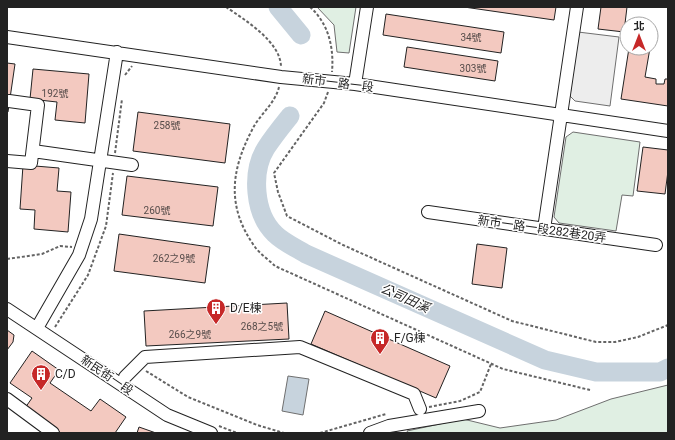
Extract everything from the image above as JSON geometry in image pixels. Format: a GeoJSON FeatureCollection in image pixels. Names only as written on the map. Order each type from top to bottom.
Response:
{"type":"FeatureCollection","features":[{"type":"Feature","properties":{"kind":"street"},"geometry":{"type":"LineString","coordinates":[[355,84],[367,7]]}},
{"type":"Feature","properties":{"kind":"street"},"geometry":{"type":"LineString","coordinates":[[544,229],[577,7]]}},
{"type":"Feature","properties":{"kind":"street","name":"新市一路一段"},"geometry":{"type":"LineString","coordinates":[[7,36],[281,77],[330,87],[355,84],[668,131]]}},
{"type":"Feature","properties":{"kind":"street"},"geometry":{"type":"LineString","coordinates":[[37,328],[79,255],[91,219],[117,52]]}},
{"type":"Feature","properties":{"kind":"street"},"geometry":{"type":"LineString","coordinates":[[7,161],[31,163],[38,105],[9,101]]}},
{"type":"Feature","properties":{"kind":"street"},"geometry":{"type":"LineString","coordinates":[[33,151],[132,165]]}},
{"type":"Feature","properties":{"kind":"street","name":"新市一路一段282巷20弄"},"geometry":{"type":"LineString","coordinates":[[428,212],[656,245]]}},
{"type":"Feature","properties":{"kind":"street","name":"新民街一段"},"geometry":{"type":"LineString","coordinates":[[7,310],[37,328],[167,415],[213,429]]}},
{"type":"Feature","properties":{"kind":"street"},"geometry":{"type":"LineString","coordinates":[[125,377],[145,357],[300,347],[414,394],[420,409]]}},
{"type":"Feature","properties":{"kind":"street"},"geometry":{"type":"LineString","coordinates":[[7,399],[53,433]]}},
{"type":"Feature","properties":{"kind":"street"},"geometry":{"type":"LineString","coordinates":[[370,433],[389,426],[479,411]]}},
{"type":"Feature","properties":{"kind":"path"},"geometry":{"type":"LineString","coordinates":[[226,7],[248,22],[278,50]]}},
{"type":"Feature","properties":{"kind":"path"},"geometry":{"type":"LineString","coordinates":[[310,7],[327,29],[333,50],[330,87],[324,103],[274,173],[287,216],[343,245],[512,321],[596,342],[615,342],[638,336],[668,324]]}},
{"type":"Feature","properties":{"kind":"path"},"geometry":{"type":"LineString","coordinates":[[124,82],[125,74],[133,65]]}},
{"type":"Feature","properties":{"kind":"path"},"geometry":{"type":"LineString","coordinates":[[273,85],[281,86]]}},
{"type":"Feature","properties":{"kind":"path"},"geometry":{"type":"LineString","coordinates":[[320,91],[330,87]]}},
{"type":"Feature","properties":{"kind":"path"},"geometry":{"type":"LineString","coordinates":[[277,95],[252,129],[237,165],[234,200],[241,224],[256,248],[275,266],[503,369],[590,390]]}},
{"type":"Feature","properties":{"kind":"path"},"geometry":{"type":"LineString","coordinates":[[53,330],[88,275],[106,226],[122,96]]}},
{"type":"Feature","properties":{"kind":"path"},"geometry":{"type":"LineString","coordinates":[[7,259],[42,254],[60,246],[77,247]]}},
{"type":"Feature","properties":{"kind":"path"},"geometry":{"type":"LineString","coordinates":[[136,365],[188,397],[257,425],[284,433]]}},
{"type":"Feature","properties":{"kind":"path"},"geometry":{"type":"LineString","coordinates":[[213,429],[237,433]]}},
{"type":"Feature","properties":{"kind":"green space"},"geometry":{"type":"Polygon","coordinates":[[[317,7],[356,7],[349,53],[337,52],[334,25],[317,7]]]}},
{"type":"Feature","properties":{"kind":"green space"},"geometry":{"type":"Polygon","coordinates":[[[573,132],[640,142],[633,196],[622,195],[616,231],[559,223],[554,217],[566,137],[573,132]]]}},
{"type":"Feature","properties":{"kind":"green space"},"geometry":{"type":"Polygon","coordinates":[[[668,385],[668,433],[408,433],[407,431],[463,419],[500,428],[556,420],[611,399],[668,385]]]}},
{"type":"Feature","properties":{"kind":"shaded area"},"geometry":{"type":"Polygon","coordinates":[[[578,32],[619,37],[610,106],[575,101],[570,96],[578,32]]]}},
{"type":"Feature","properties":{"kind":"shaded area"},"geometry":{"type":"Polygon","coordinates":[[[288,376],[309,379],[303,415],[282,411],[288,376]]]}},
{"type":"Feature","properties":{"kind":"building"},"geometry":{"type":"Polygon","coordinates":[[[464,7],[556,7],[554,20],[464,7]]]}},
{"type":"Feature","properties":{"kind":"building"},"geometry":{"type":"Polygon","coordinates":[[[601,7],[627,7],[626,16],[619,16],[619,31],[598,29],[601,7]]]}},
{"type":"Feature","properties":{"kind":"building"},"geometry":{"type":"Polygon","coordinates":[[[386,14],[504,32],[501,53],[383,35],[386,14]]]}},
{"type":"Feature","properties":{"kind":"building"},"geometry":{"type":"Polygon","coordinates":[[[407,47],[498,61],[495,81],[404,67],[407,47]]]}},
{"type":"Feature","properties":{"kind":"building"},"geometry":{"type":"Polygon","coordinates":[[[628,56],[649,56],[645,77],[656,79],[656,84],[664,84],[665,79],[668,79],[668,106],[621,99],[628,56]]]}},
{"type":"Feature","properties":{"kind":"building"},"geometry":{"type":"Polygon","coordinates":[[[7,63],[15,64],[8,112],[7,112],[7,63]]]}},
{"type":"Feature","properties":{"kind":"building"},"geometry":{"type":"Polygon","coordinates":[[[33,69],[89,74],[85,123],[55,120],[57,102],[30,99],[33,69]]]}},
{"type":"Feature","properties":{"kind":"building"},"geometry":{"type":"Polygon","coordinates":[[[138,112],[230,124],[225,163],[133,151],[138,112]]]}},
{"type":"Feature","properties":{"kind":"building"},"geometry":{"type":"Polygon","coordinates":[[[643,147],[668,150],[668,171],[665,194],[637,191],[643,147]]]}},
{"type":"Feature","properties":{"kind":"building"},"geometry":{"type":"Polygon","coordinates":[[[23,165],[59,168],[57,191],[71,192],[68,232],[34,229],[35,210],[20,209],[23,165]]]}},
{"type":"Feature","properties":{"kind":"building"},"geometry":{"type":"Polygon","coordinates":[[[127,176],[218,187],[213,226],[122,215],[127,176]]]}},
{"type":"Feature","properties":{"kind":"building"},"geometry":{"type":"Polygon","coordinates":[[[119,234],[210,247],[205,283],[114,271],[119,234]]]}},
{"type":"Feature","properties":{"kind":"building"},"geometry":{"type":"Polygon","coordinates":[[[477,244],[507,248],[502,288],[472,284],[477,244]]]}},
{"type":"Feature","properties":{"kind":"building","name":"D/E棟"},"geometry":{"type":"Polygon","coordinates":[[[287,303],[289,339],[146,346],[144,311],[287,303]]]}},
{"type":"Feature","properties":{"kind":"building","name":"F/G棟"},"geometry":{"type":"Polygon","coordinates":[[[325,311],[450,366],[436,398],[311,344],[325,311]]]}},
{"type":"Feature","properties":{"kind":"building"},"geometry":{"type":"Polygon","coordinates":[[[7,330],[14,335],[13,342],[7,350],[7,330]]]}},
{"type":"Feature","properties":{"kind":"building","name":"C/D"},"geometry":{"type":"Polygon","coordinates":[[[32,351],[59,370],[50,383],[91,411],[100,399],[126,417],[115,433],[61,433],[25,408],[32,398],[10,383],[32,351]]]}},
{"type":"Feature","properties":{"kind":"building"},"geometry":{"type":"Polygon","coordinates":[[[139,427],[156,433],[137,433],[139,427]]]}},
{"type":"Feature","properties":{"kind":"waterway","name":"公司田溪"},"geometry":{"type":"LineString","coordinates":[[278,7],[301,35]]}},
{"type":"Feature","properties":{"kind":"waterway","name":"公司田溪"},"geometry":{"type":"LineString","coordinates":[[290,116],[266,148],[258,169],[257,192],[259,204],[268,226],[278,237],[306,254],[545,360],[596,372],[660,372],[668,368]]}},
{"type":"Feature","properties":{"kind":"place","name":"D/E棟"},"geometry":{"type":"Point","coordinates":[216,325]}},
{"type":"Feature","properties":{"kind":"place","name":"F/G棟"},"geometry":{"type":"Point","coordinates":[380,355]}},
{"type":"Feature","properties":{"kind":"place","name":"C/D"},"geometry":{"type":"Point","coordinates":[41,391]}}]}
